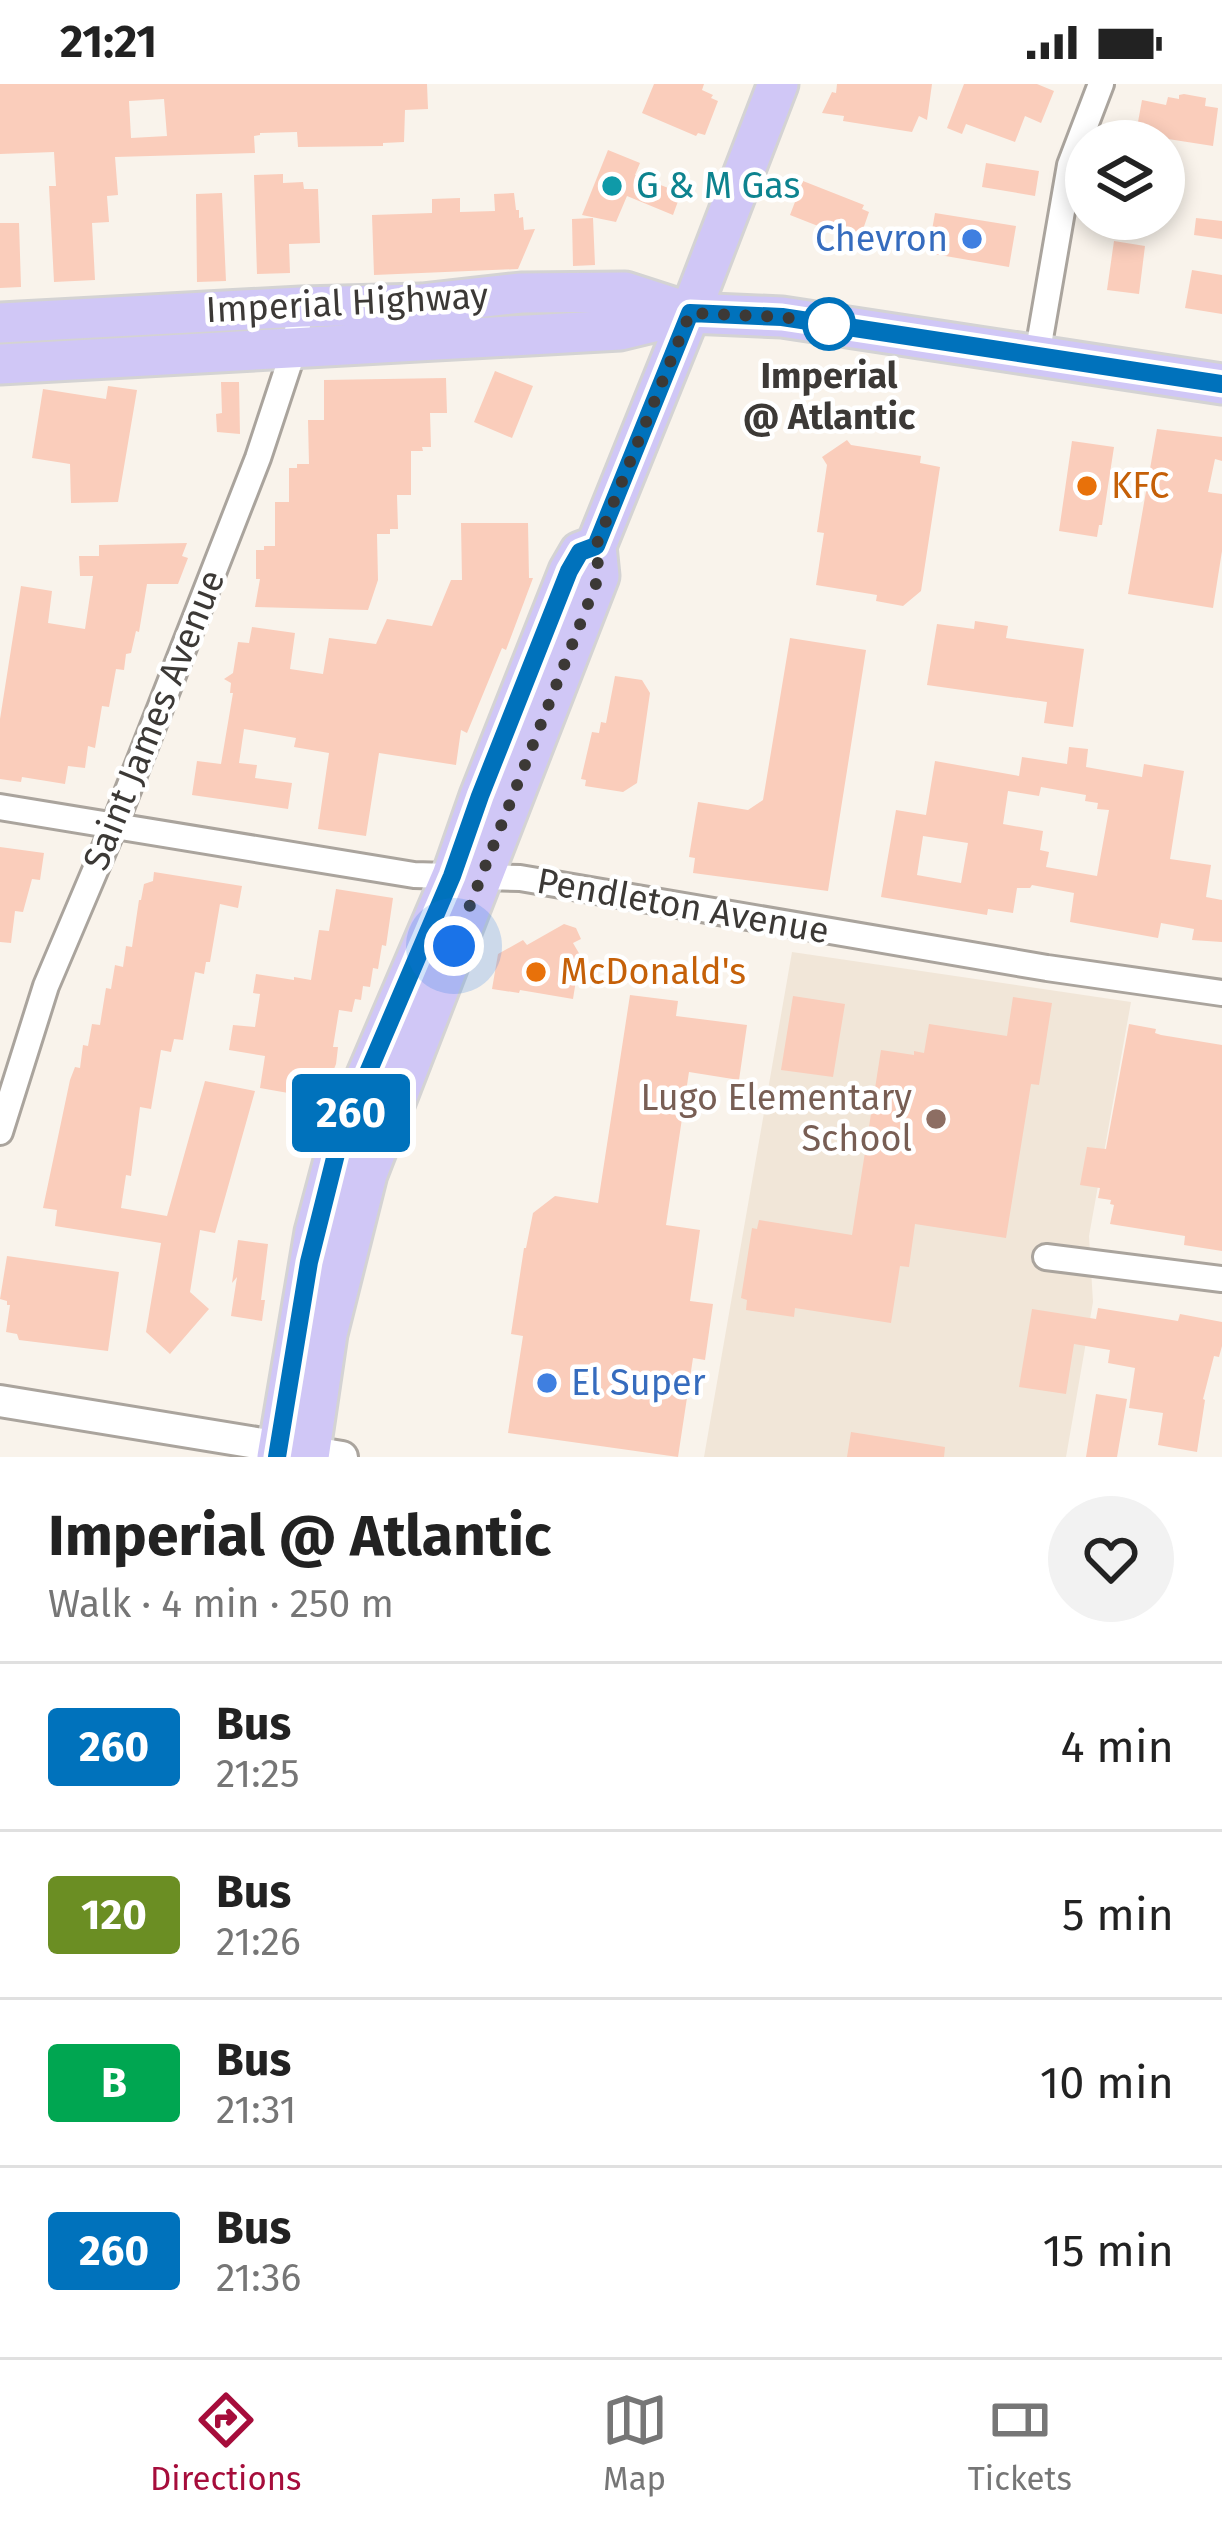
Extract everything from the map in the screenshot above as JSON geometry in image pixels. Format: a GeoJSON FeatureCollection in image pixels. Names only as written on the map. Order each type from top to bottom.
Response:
{"type":"FeatureCollection","features":[{"type":"Feature","properties":{"kind":"main road"},"geometry":{"type":"LineString","coordinates":[[304,1454],[327,1334],[367,1174],[467,876],[480,796],[569,571],[580,552],[596,546],[778,84]]}},
{"type":"Feature","properties":{"kind":"main road","name":"Imperial Highway"},"geometry":{"type":"LineString","coordinates":[[0,322],[422,304],[520,293],[625,292],[690,313],[782,317],[1222,384]]}},
{"type":"Feature","properties":{"kind":"main road","name":"Imperial Highway"},"geometry":{"type":"LineString","coordinates":[[0,364],[620,330],[690,313]]}},
{"type":"Feature","properties":{"kind":"street"},"geometry":{"type":"LineString","coordinates":[[1037,356],[1070,165],[1101,84]]}},
{"type":"Feature","properties":{"kind":"street","name":"Saint James Avenue"},"geometry":{"type":"LineString","coordinates":[[0,1132],[46,986],[258,458],[294,349],[301,307]]}},
{"type":"Feature","properties":{"kind":"street","name":"Pendleton Avenue"},"geometry":{"type":"LineString","coordinates":[[0,807],[414,875],[520,878],[1222,993]]}},
{"type":"Feature","properties":{"kind":"street"},"geometry":{"type":"LineString","coordinates":[[1046,1257],[1222,1280]]}},
{"type":"Feature","properties":{"kind":"street"},"geometry":{"type":"LineString","coordinates":[[0,1401],[304,1454]]}},
{"type":"Feature","properties":{"kind":"shaded area","name":"Lugo Elementary School"},"geometry":{"type":"Polygon","coordinates":[[[792,952],[1131,1002],[1089,1236],[1093,1302],[1066,1457],[704,1457],[792,952]]]}},
{"type":"Feature","properties":{"kind":"building"},"geometry":{"type":"Polygon","coordinates":[[[0,84],[427,84],[428,109],[405,110],[404,142],[298,147],[297,132],[260,133],[254,136],[255,153],[115,157],[118,195],[107,196],[109,222],[92,223],[95,280],[54,282],[49,186],[56,186],[54,152],[0,154],[0,84]],[[164,99],[129,101],[131,138],[167,136],[164,99]]]}},
{"type":"Feature","properties":{"kind":"building"},"geometry":{"type":"Polygon","coordinates":[[[654,84],[704,84],[702,90],[718,101],[705,135],[696,136],[642,113],[654,84]]]}},
{"type":"Feature","properties":{"kind":"building"},"geometry":{"type":"Polygon","coordinates":[[[837,84],[932,84],[927,120],[919,116],[912,132],[822,113],[837,84]]]}},
{"type":"Feature","properties":{"kind":"building"},"geometry":{"type":"Polygon","coordinates":[[[964,84],[1037,84],[1054,91],[1041,123],[1025,116],[1015,142],[966,124],[962,134],[947,128],[964,84]]]}},
{"type":"Feature","properties":{"kind":"building"},"geometry":{"type":"Polygon","coordinates":[[[1179,95],[1206,98],[1205,106],[1218,108],[1213,146],[1185,142],[1185,120],[1138,120],[1142,100],[1166,105],[1168,97],[1179,99],[1179,95]]]}},
{"type":"Feature","properties":{"kind":"building","name":"G & M Gas"},"geometry":{"type":"Polygon","coordinates":[[[608,150],[640,163],[635,175],[681,193],[673,215],[627,196],[616,222],[582,215],[608,150]]]}},
{"type":"Feature","properties":{"kind":"building"},"geometry":{"type":"Polygon","coordinates":[[[986,163],[1039,171],[1035,196],[982,187],[986,163]]]}},
{"type":"Feature","properties":{"kind":"building"},"geometry":{"type":"Polygon","coordinates":[[[283,174],[283,183],[303,182],[304,189],[318,189],[320,243],[289,244],[290,273],[257,274],[254,175],[283,174]]]}},
{"type":"Feature","properties":{"kind":"building"},"geometry":{"type":"Polygon","coordinates":[[[803,181],[864,205],[862,209],[869,212],[860,238],[852,235],[851,239],[790,215],[803,181]]]}},
{"type":"Feature","properties":{"kind":"building"},"geometry":{"type":"Polygon","coordinates":[[[222,193],[226,281],[197,282],[196,194],[222,193]]]}},
{"type":"Feature","properties":{"kind":"building"},"geometry":{"type":"Polygon","coordinates":[[[514,193],[524,230],[535,229],[518,269],[374,275],[372,215],[432,213],[432,199],[460,198],[460,212],[495,211],[494,194],[514,193]]]}},
{"type":"Feature","properties":{"kind":"building","name":"Chevron"},"geometry":{"type":"Polygon","coordinates":[[[935,213],[1016,226],[1009,267],[928,253],[935,213]]]}},
{"type":"Feature","properties":{"kind":"building"},"geometry":{"type":"Polygon","coordinates":[[[593,218],[595,265],[573,266],[572,219],[593,218]]]}},
{"type":"Feature","properties":{"kind":"building"},"geometry":{"type":"Polygon","coordinates":[[[1196,218],[1222,221],[1222,239],[1194,235],[1196,218]]]}},
{"type":"Feature","properties":{"kind":"building"},"geometry":{"type":"Polygon","coordinates":[[[0,223],[19,223],[21,287],[0,288],[0,223]]]}},
{"type":"Feature","properties":{"kind":"building"},"geometry":{"type":"Polygon","coordinates":[[[1114,241],[1145,246],[1139,294],[1107,290],[1114,241]]]}},
{"type":"Feature","properties":{"kind":"building"},"geometry":{"type":"Polygon","coordinates":[[[1192,270],[1222,275],[1222,314],[1185,308],[1192,270]]]}},
{"type":"Feature","properties":{"kind":"building"},"geometry":{"type":"Polygon","coordinates":[[[495,371],[533,386],[512,438],[474,422],[495,371]]]}},
{"type":"Feature","properties":{"kind":"building"},"geometry":{"type":"Polygon","coordinates":[[[446,378],[447,413],[430,413],[431,447],[411,451],[411,495],[397,495],[398,529],[377,534],[378,580],[368,610],[255,607],[260,579],[256,579],[256,550],[275,546],[275,502],[289,502],[289,468],[309,464],[308,420],[324,420],[324,380],[446,378]]]}},
{"type":"Feature","properties":{"kind":"building"},"geometry":{"type":"Polygon","coordinates":[[[221,382],[239,382],[240,434],[217,432],[221,382]]]}},
{"type":"Feature","properties":{"kind":"building"},"geometry":{"type":"Polygon","coordinates":[[[108,386],[137,390],[118,502],[71,503],[70,464],[32,458],[43,389],[106,399],[108,386]]]}},
{"type":"Feature","properties":{"kind":"building"},"geometry":{"type":"Polygon","coordinates":[[[1157,429],[1222,437],[1222,461],[1215,459],[1208,492],[1222,494],[1222,551],[1213,608],[1128,594],[1157,429]]]}},
{"type":"Feature","properties":{"kind":"building"},"geometry":{"type":"Polygon","coordinates":[[[847,440],[851,445],[921,456],[920,463],[940,467],[921,591],[903,606],[876,601],[877,595],[816,585],[824,533],[817,532],[827,465],[822,457],[847,440]]]}},
{"type":"Feature","properties":{"kind":"building","name":"KFC"},"geometry":{"type":"Polygon","coordinates":[[[1072,441],[1114,447],[1097,537],[1059,531],[1072,441]]]}},
{"type":"Feature","properties":{"kind":"building"},"geometry":{"type":"Polygon","coordinates":[[[461,523],[528,523],[529,578],[533,578],[467,733],[461,730],[456,765],[379,753],[366,836],[318,829],[329,753],[294,747],[296,738],[244,729],[239,763],[257,765],[255,778],[292,783],[288,809],[192,795],[197,761],[221,764],[233,693],[231,683],[224,679],[233,673],[238,642],[249,643],[252,627],[295,633],[290,669],[323,674],[329,638],[376,644],[387,619],[432,626],[451,580],[462,580],[461,523]]]}},
{"type":"Feature","properties":{"kind":"building"},"geometry":{"type":"Polygon","coordinates":[[[187,543],[182,556],[188,558],[178,584],[147,584],[139,632],[131,653],[126,654],[124,670],[116,669],[109,707],[102,706],[95,748],[88,746],[85,768],[68,766],[65,784],[22,777],[21,782],[0,779],[0,719],[21,586],[52,591],[48,623],[85,629],[93,576],[80,576],[79,556],[99,556],[99,545],[187,543]]]}},
{"type":"Feature","properties":{"kind":"building"},"geometry":{"type":"Polygon","coordinates":[[[975,621],[1008,626],[1006,638],[1084,649],[1073,727],[1044,723],[1047,702],[927,685],[937,624],[974,629],[975,621]]]}},
{"type":"Feature","properties":{"kind":"building"},"geometry":{"type":"Polygon","coordinates":[[[790,638],[866,650],[828,891],[693,873],[695,858],[689,857],[698,802],[748,810],[763,800],[790,638]]]}},
{"type":"Feature","properties":{"kind":"building"},"geometry":{"type":"Polygon","coordinates":[[[615,676],[642,680],[650,693],[637,783],[623,792],[585,786],[586,780],[581,779],[592,732],[599,733],[601,722],[606,723],[615,676]]]}},
{"type":"Feature","properties":{"kind":"building"},"geometry":{"type":"Polygon","coordinates":[[[1069,747],[1088,749],[1086,767],[1142,777],[1144,764],[1184,771],[1170,859],[1211,865],[1206,897],[1222,900],[1222,942],[1192,940],[1194,929],[1161,923],[1158,938],[1070,922],[1074,893],[1032,885],[1017,888],[1013,913],[988,909],[987,915],[881,897],[896,810],[926,815],[935,761],[1019,776],[1022,757],[1067,764],[1069,747]],[[1041,787],[1039,796],[1008,791],[1003,824],[1043,831],[1040,850],[1049,852],[1046,867],[1097,876],[1109,810],[1097,809],[1098,803],[1085,801],[1086,795],[1041,787]],[[923,836],[917,875],[961,883],[968,843],[923,836]]]}},
{"type":"Feature","properties":{"kind":"building"},"geometry":{"type":"Polygon","coordinates":[[[0,847],[44,853],[40,880],[32,879],[23,912],[15,911],[11,943],[0,942],[0,847]]]}},
{"type":"Feature","properties":{"kind":"building"},"geometry":{"type":"Polygon","coordinates":[[[154,872],[242,886],[238,908],[220,904],[210,962],[204,974],[195,972],[183,1040],[174,1039],[171,1052],[161,1050],[151,1109],[140,1107],[131,1176],[126,1175],[121,1208],[167,1216],[205,1081],[255,1091],[215,1233],[200,1230],[190,1292],[209,1309],[170,1354],[146,1332],[161,1243],[55,1226],[57,1210],[43,1208],[70,1080],[75,1067],[80,1068],[92,1024],[100,1025],[115,965],[123,967],[126,946],[132,947],[139,900],[154,872]]]}},
{"type":"Feature","properties":{"kind":"building"},"geometry":{"type":"Polygon","coordinates":[[[336,889],[393,898],[378,969],[373,968],[370,987],[363,986],[361,1000],[355,999],[352,1012],[339,1010],[333,1047],[338,1047],[336,1064],[322,1099],[260,1088],[265,1056],[229,1050],[233,1025],[255,1027],[260,994],[253,993],[256,974],[311,980],[319,930],[329,931],[336,889]]]}},
{"type":"Feature","properties":{"kind":"building","name":"McDonald's"},"geometry":{"type":"Polygon","coordinates":[[[564,924],[576,928],[581,939],[573,943],[580,955],[573,999],[492,989],[498,954],[523,940],[527,945],[564,924]]]}},
{"type":"Feature","properties":{"kind":"building"},"geometry":{"type":"Polygon","coordinates":[[[630,995],[678,1001],[676,1016],[747,1025],[739,1080],[689,1072],[666,1225],[700,1230],[690,1301],[713,1304],[705,1360],[693,1358],[678,1457],[508,1433],[523,1336],[511,1334],[533,1213],[555,1196],[598,1203],[630,995]]]}},
{"type":"Feature","properties":{"kind":"building"},"geometry":{"type":"Polygon","coordinates":[[[793,996],[845,1004],[833,1077],[781,1070],[793,996]]]}},
{"type":"Feature","properties":{"kind":"building"},"geometry":{"type":"Polygon","coordinates":[[[1013,997],[1052,1003],[1039,1085],[1031,1084],[1006,1238],[915,1224],[909,1267],[900,1266],[891,1323],[795,1308],[794,1317],[746,1310],[747,1300],[741,1298],[752,1228],[757,1229],[759,1220],[852,1235],[881,1050],[924,1053],[929,1024],[1007,1036],[1013,997]]]}},
{"type":"Feature","properties":{"kind":"building"},"geometry":{"type":"Polygon","coordinates":[[[1129,1024],[1156,1029],[1161,1035],[1222,1045],[1222,1251],[1184,1245],[1185,1236],[1110,1224],[1111,1200],[1098,1198],[1100,1188],[1080,1185],[1087,1147],[1106,1149],[1129,1024]]]}},
{"type":"Feature","properties":{"kind":"building"},"geometry":{"type":"Polygon","coordinates":[[[238,1240],[268,1244],[262,1321],[231,1316],[238,1240]]]}},
{"type":"Feature","properties":{"kind":"building"},"geometry":{"type":"Polygon","coordinates":[[[7,1256],[119,1272],[108,1351],[19,1340],[17,1334],[6,1332],[10,1305],[0,1299],[7,1256]]]}},
{"type":"Feature","properties":{"kind":"building"},"geometry":{"type":"Polygon","coordinates":[[[1098,1308],[1178,1321],[1180,1314],[1222,1322],[1222,1346],[1219,1357],[1214,1356],[1203,1399],[1197,1452],[1158,1445],[1163,1413],[1129,1408],[1135,1368],[1108,1363],[1110,1350],[1074,1344],[1066,1394],[1019,1387],[1032,1309],[1096,1319],[1098,1308]]]}},
{"type":"Feature","properties":{"kind":"building"},"geometry":{"type":"Polygon","coordinates":[[[1096,1394],[1127,1399],[1117,1457],[1086,1457],[1096,1394]]]}},
{"type":"Feature","properties":{"kind":"building"},"geometry":{"type":"Polygon","coordinates":[[[851,1432],[945,1447],[944,1457],[847,1457],[851,1432]]]}},
{"type":"Feature","properties":{"kind":"bus line","name":"260"},"geometry":{"type":"LineString","coordinates":[[277,1457],[309,1262],[340,1138],[452,876],[569,571],[580,552],[596,546],[690,313],[782,317],[1222,384]]}},
{"type":"Feature","properties":{"kind":"place","name":"G & M Gas"},"geometry":{"type":"Point","coordinates":[612,186]}},
{"type":"Feature","properties":{"kind":"place","name":"Chevron"},"geometry":{"type":"Point","coordinates":[972,239]}},
{"type":"Feature","properties":{"kind":"place","name":"Imperial @ Atlantic"},"geometry":{"type":"Point","coordinates":[829,324]}},
{"type":"Feature","properties":{"kind":"place","name":"KFC"},"geometry":{"type":"Point","coordinates":[1087,486]}},
{"type":"Feature","properties":{"kind":"place","name":"McDonald's"},"geometry":{"type":"Point","coordinates":[536,972]}},
{"type":"Feature","properties":{"kind":"place","name":"Lugo Elementary School"},"geometry":{"type":"Point","coordinates":[936,1119]}},
{"type":"Feature","properties":{"kind":"place","name":"El Super"},"geometry":{"type":"Point","coordinates":[547,1383]}},
{"type":"Feature","properties":{"kind":"route"},"geometry":{"type":"LineString","coordinates":[[454,946],[599,576],[596,546],[690,313],[829,324]]}}]}
